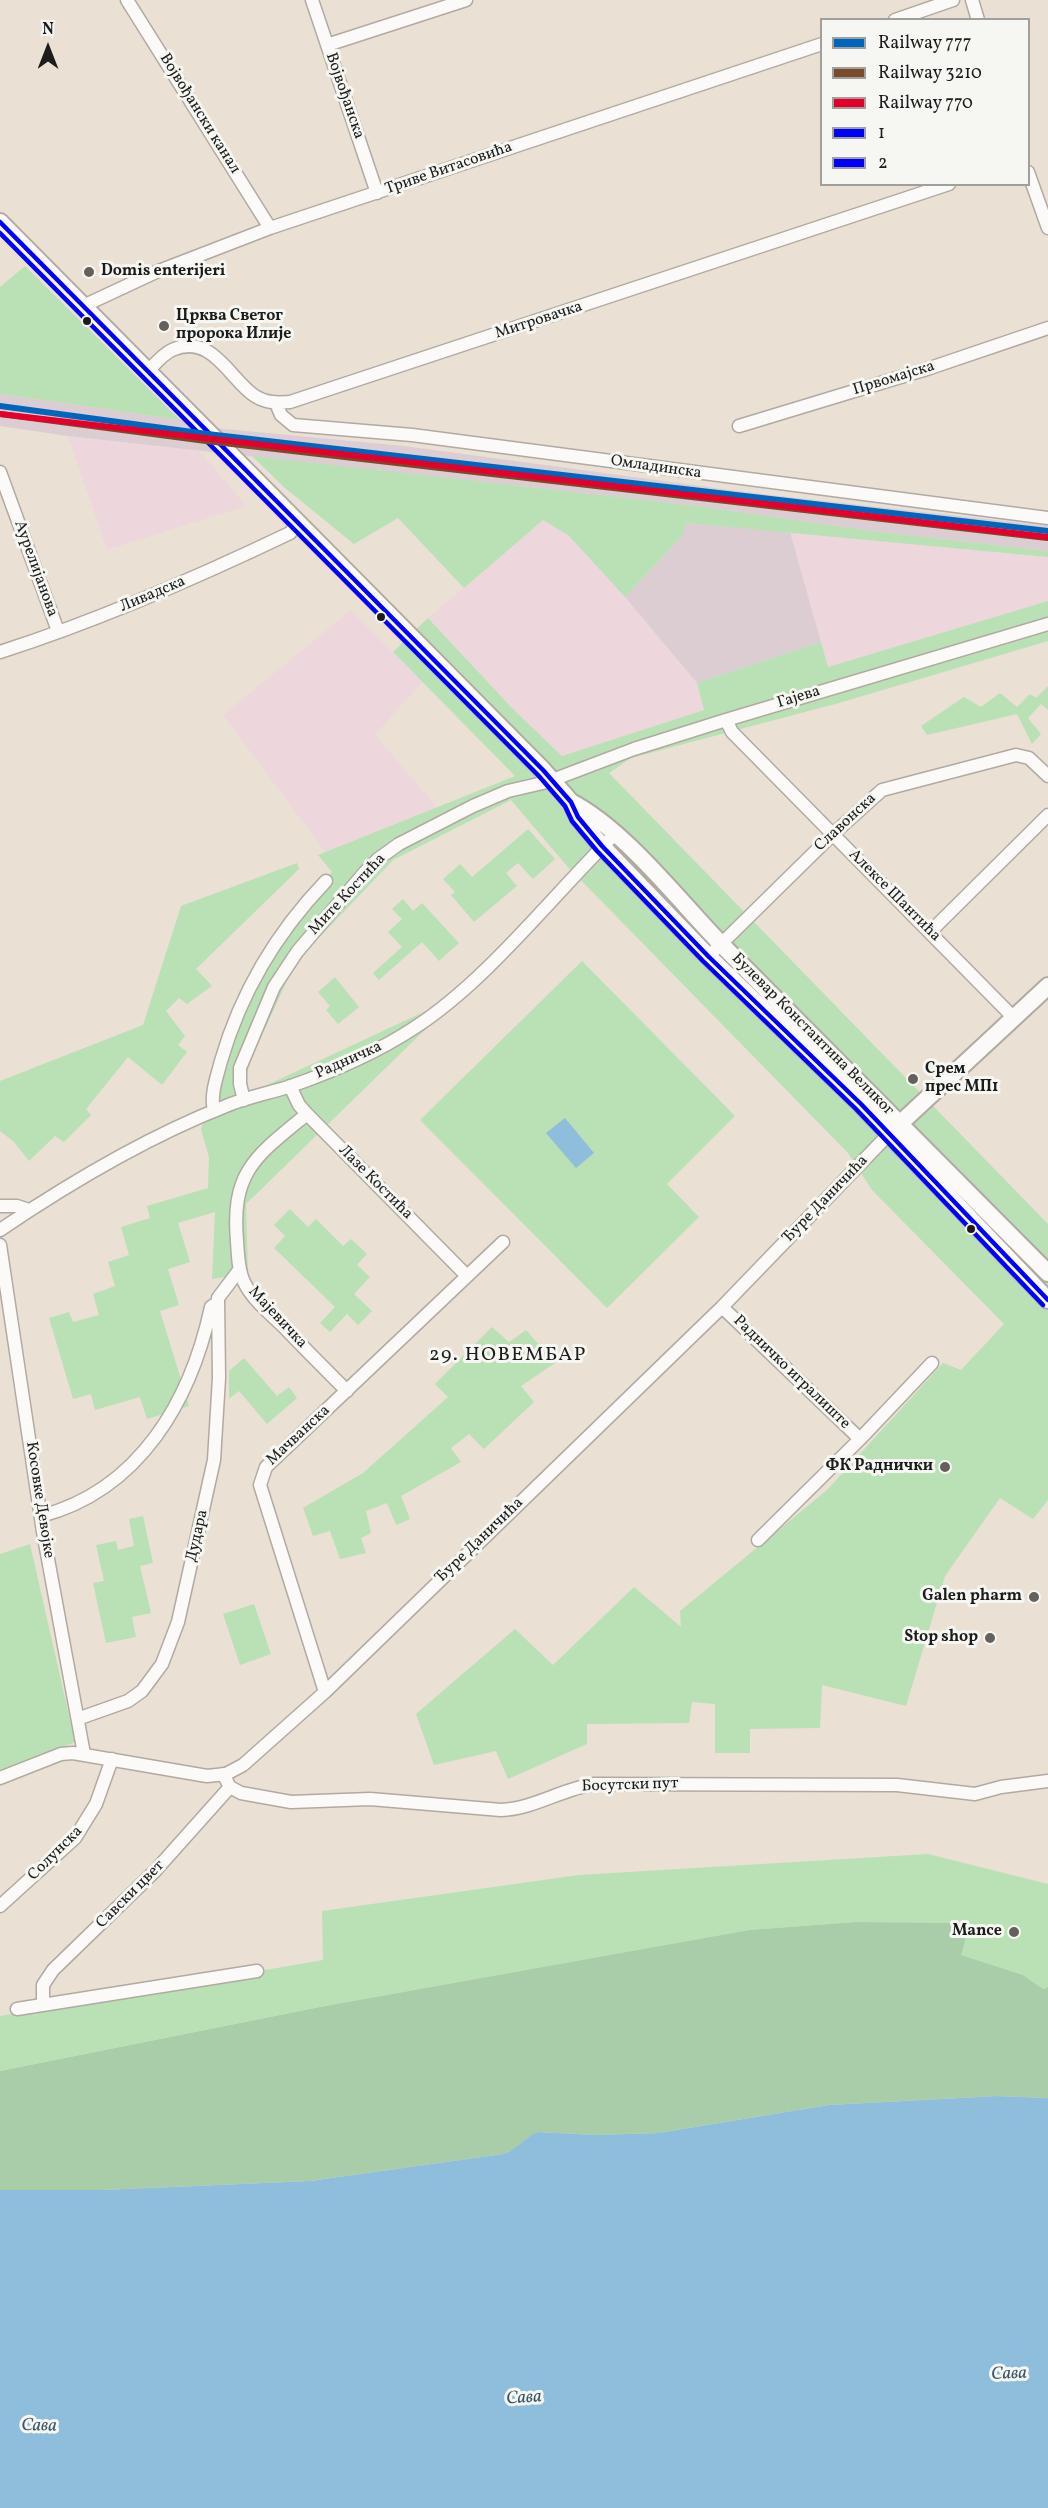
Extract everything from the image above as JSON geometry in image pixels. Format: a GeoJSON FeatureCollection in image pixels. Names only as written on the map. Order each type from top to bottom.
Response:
{"type":"FeatureCollection","features":[{"type":"Feature","properties":{"kind":"main road","name":"Булевар Константина Великог"},"geometry":{"type":"LineString","coordinates":[[0,222],[81,307],[148,371],[207,434],[298,523],[572,802],[590,812],[615,833],[895,1129],[1048,1300]]}},
{"type":"Feature","properties":{"kind":"main road","name":"Булевар Константина Великог"},"geometry":{"type":"LineString","coordinates":[[572,802],[578,817],[602,846],[708,956],[1048,1273]]}},
{"type":"Feature","properties":{"kind":"main road"},"geometry":{"type":"LineString","coordinates":[[895,1129],[1048,986]]}},
{"type":"Feature","properties":{"kind":"street","name":"Војвођански канал"},"geometry":{"type":"LineString","coordinates":[[128,0],[270,228]]}},
{"type":"Feature","properties":{"kind":"street","name":"Војвођанска"},"geometry":{"type":"LineString","coordinates":[[312,0],[377,193]]}},
{"type":"Feature","properties":{"kind":"street"},"geometry":{"type":"LineString","coordinates":[[327,45],[466,0]]}},
{"type":"Feature","properties":{"kind":"street"},"geometry":{"type":"LineString","coordinates":[[901,18],[953,0]]}},
{"type":"Feature","properties":{"kind":"street"},"geometry":{"type":"LineString","coordinates":[[972,0],[977,18]]}},
{"type":"Feature","properties":{"kind":"street","name":"Триве Витасовића"},"geometry":{"type":"LineString","coordinates":[[81,307],[156,272],[270,228],[820,45]]}},
{"type":"Feature","properties":{"kind":"street"},"geometry":{"type":"LineString","coordinates":[[1030,175],[1048,228]]}},
{"type":"Feature","properties":{"kind":"street","name":"Митровачка"},"geometry":{"type":"LineString","coordinates":[[276,404],[315,396],[943,186]]}},
{"type":"Feature","properties":{"kind":"street","name":"Првомајска"},"geometry":{"type":"LineString","coordinates":[[739,426],[930,368],[1048,328]]}},
{"type":"Feature","properties":{"kind":"street"},"geometry":{"type":"LineString","coordinates":[[148,371],[171,350],[191,346],[214,356],[253,395],[276,404]]}},
{"type":"Feature","properties":{"kind":"street","name":"Омладинска"},"geometry":{"type":"LineString","coordinates":[[276,404],[281,415],[293,425],[412,435],[1048,518]]}},
{"type":"Feature","properties":{"kind":"street","name":"Аурелијанова"},"geometry":{"type":"LineString","coordinates":[[0,472],[58,631]]}},
{"type":"Feature","properties":{"kind":"street","name":"Ливадска"},"geometry":{"type":"LineString","coordinates":[[0,652],[113,612],[273,542],[290,533],[298,523]]}},
{"type":"Feature","properties":{"kind":"street","name":"Гајева"},"geometry":{"type":"LineString","coordinates":[[552,780],[634,749],[726,720],[1048,624]]}},
{"type":"Feature","properties":{"kind":"street","name":"Алексе Шантића"},"geometry":{"type":"LineString","coordinates":[[726,720],[732,732],[1015,1019]]}},
{"type":"Feature","properties":{"kind":"street","name":"Славонска"},"geometry":{"type":"LineString","coordinates":[[708,956],[874,795],[889,787],[1017,755],[1029,758],[1048,776]]}},
{"type":"Feature","properties":{"kind":"street","name":"Мите Костића"},"geometry":{"type":"LineString","coordinates":[[244,1100],[240,1084],[240,1068],[274,987],[297,952],[378,859],[399,844],[473,806],[508,791],[552,780]]}},
{"type":"Feature","properties":{"kind":"street"},"geometry":{"type":"LineString","coordinates":[[930,932],[1048,815]]}},
{"type":"Feature","properties":{"kind":"street","name":"Радничка"},"geometry":{"type":"LineString","coordinates":[[29,1210],[119,1157],[214,1111],[290,1086],[360,1059],[416,1027],[450,1000],[492,960],[615,833]]}},
{"type":"Feature","properties":{"kind":"street"},"geometry":{"type":"LineString","coordinates":[[214,1111],[212,1098],[223,1056],[235,1019],[255,974],[291,921],[326,881]]}},
{"type":"Feature","properties":{"kind":"street","name":"Лазе Костића"},"geometry":{"type":"LineString","coordinates":[[290,1086],[299,1105],[307,1114],[466,1275]]}},
{"type":"Feature","properties":{"kind":"street","name":"Мајевичка"},"geometry":{"type":"LineString","coordinates":[[307,1114],[264,1152],[246,1172],[240,1185],[236,1222],[240,1269],[244,1282],[258,1301],[347,1391]]}},
{"type":"Feature","properties":{"kind":"street","name":"Ђуре Даничића"},"geometry":{"type":"LineString","coordinates":[[0,1778],[61,1754],[84,1754],[192,1774],[223,1774],[243,1765],[324,1692],[722,1307],[895,1129]]}},
{"type":"Feature","properties":{"kind":"street"},"geometry":{"type":"LineString","coordinates":[[0,1206],[17,1206],[29,1210]]}},
{"type":"Feature","properties":{"kind":"street"},"geometry":{"type":"LineString","coordinates":[[0,1230],[29,1210]]}},
{"type":"Feature","properties":{"kind":"street","name":"Мачванска"},"geometry":{"type":"LineString","coordinates":[[324,1692],[260,1481],[267,1467],[503,1242]]}},
{"type":"Feature","properties":{"kind":"street","name":"Косовке Девојке"},"geometry":{"type":"LineString","coordinates":[[0,1245],[41,1516],[80,1718],[84,1754]]}},
{"type":"Feature","properties":{"kind":"street"},"geometry":{"type":"LineString","coordinates":[[41,1516],[89,1498],[131,1465],[151,1443],[182,1398],[200,1356],[211,1306],[217,1303],[220,1293],[240,1269]]}},
{"type":"Feature","properties":{"kind":"street","name":"Дудара"},"geometry":{"type":"LineString","coordinates":[[80,1718],[128,1701],[141,1691],[162,1664],[178,1622],[214,1460],[219,1378],[217,1303]]}},
{"type":"Feature","properties":{"kind":"street","name":"Радничко игралиште"},"geometry":{"type":"LineString","coordinates":[[722,1307],[860,1440]]}},
{"type":"Feature","properties":{"kind":"street","name":"Радничко игралиште"},"geometry":{"type":"LineString","coordinates":[[758,1540],[860,1440],[932,1363]]}},
{"type":"Feature","properties":{"kind":"street","name":"Солунска"},"geometry":{"type":"LineString","coordinates":[[0,1906],[75,1838],[96,1804],[112,1759]]}},
{"type":"Feature","properties":{"kind":"street"},"geometry":{"type":"LineString","coordinates":[[223,1774],[230,1787]]}},
{"type":"Feature","properties":{"kind":"street","name":"Босутски пут"},"geometry":{"type":"LineString","coordinates":[[230,1787],[241,1793],[291,1802],[370,1799],[501,1810],[521,1808],[569,1789],[594,1784],[897,1785],[975,1794],[1012,1785],[1048,1781]]}},
{"type":"Feature","properties":{"kind":"street","name":"Савски цвет"},"geometry":{"type":"LineString","coordinates":[[43,2005],[43,1985],[53,1970],[155,1871],[230,1787]]}},
{"type":"Feature","properties":{"kind":"street"},"geometry":{"type":"LineString","coordinates":[[16,2009],[257,1971]]}},
{"type":"Feature","properties":{"kind":"shaded area"},"geometry":{"type":"Polygon","coordinates":[[[0,394],[180,420],[214,428],[404,446],[745,492],[1048,526],[1048,551],[872,531],[690,505],[68,436],[0,426],[0,394]]]}},
{"type":"Feature","properties":{"kind":"shaded area"},"geometry":{"type":"Polygon","coordinates":[[[68,436],[199,450],[246,506],[107,550],[68,436]]]}},
{"type":"Feature","properties":{"kind":"shaded area"},"geometry":{"type":"Polygon","coordinates":[[[543,520],[569,536],[625,597],[697,683],[704,710],[562,756],[512,708],[428,618],[543,520]]]}},
{"type":"Feature","properties":{"kind":"shaded area"},"geometry":{"type":"Polygon","coordinates":[[[685,523],[790,532],[821,642],[697,683],[625,597],[682,536],[685,523]]]}},
{"type":"Feature","properties":{"kind":"shaded area"},"geometry":{"type":"Polygon","coordinates":[[[790,532],[1048,557],[1048,601],[828,667],[790,532]]]}},
{"type":"Feature","properties":{"kind":"shaded area"},"geometry":{"type":"Polygon","coordinates":[[[351,610],[422,682],[375,735],[437,807],[325,852],[223,715],[351,610]]]}},
{"type":"Feature","properties":{"kind":"green space"},"geometry":{"type":"Polygon","coordinates":[[[25,266],[180,420],[0,394],[0,287],[25,266]]]}},
{"type":"Feature","properties":{"kind":"green space"},"geometry":{"type":"Polygon","coordinates":[[[252,456],[690,505],[872,531],[1048,551],[1048,557],[686,523],[682,536],[625,597],[569,536],[543,520],[464,588],[398,518],[354,544],[285,488],[252,456]]]}},
{"type":"Feature","properties":{"kind":"green space"},"geometry":{"type":"Polygon","coordinates":[[[1048,601],[1048,641],[839,703],[631,758],[609,773],[1048,1224],[1048,1500],[1033,1519],[1000,1498],[945,1576],[906,1706],[822,1685],[820,1728],[750,1729],[750,1753],[715,1753],[715,1704],[692,1702],[689,1723],[587,1724],[587,1744],[508,1779],[496,1751],[434,1765],[416,1714],[515,1629],[553,1665],[634,1587],[681,1627],[680,1611],[827,1490],[943,1363],[961,1370],[1004,1324],[872,1190],[848,1153],[567,866],[511,800],[393,860],[316,941],[292,970],[251,1059],[246,1077],[250,1093],[430,1009],[433,1022],[246,1204],[248,1274],[212,1279],[215,1212],[178,1223],[190,1262],[168,1269],[179,1305],[160,1311],[189,1406],[147,1419],[140,1397],[95,1410],[91,1394],[73,1399],[49,1318],[69,1312],[73,1322],[99,1315],[93,1294],[115,1286],[108,1262],[129,1255],[121,1227],[150,1218],[147,1206],[208,1188],[209,1157],[201,1130],[223,1048],[299,908],[332,872],[318,855],[515,776],[393,652],[428,618],[512,708],[562,756],[704,710],[697,683],[821,642],[828,667],[1048,601]]]}},
{"type":"Feature","properties":{"kind":"green space"},"geometry":{"type":"Polygon","coordinates":[[[1048,686],[1048,710],[1041,704],[1028,718],[1041,734],[1032,744],[1017,714],[927,735],[921,726],[964,697],[981,707],[1000,693],[1017,707],[1030,694],[1036,698],[1048,686]]]}},
{"type":"Feature","properties":{"kind":"green space"},"geometry":{"type":"Polygon","coordinates":[[[528,829],[555,859],[533,879],[518,863],[506,873],[517,886],[474,922],[451,895],[455,892],[443,879],[460,864],[472,877],[528,829]]]}},
{"type":"Feature","properties":{"kind":"green space"},"geometry":{"type":"Polygon","coordinates":[[[297,863],[299,869],[196,969],[212,986],[187,1004],[179,998],[166,1011],[185,1036],[178,1045],[187,1052],[162,1085],[128,1057],[86,1109],[91,1115],[64,1142],[55,1136],[29,1161],[14,1142],[0,1131],[0,1081],[143,1025],[181,906],[297,863]]]}},
{"type":"Feature","properties":{"kind":"green space"},"geometry":{"type":"Polygon","coordinates":[[[403,899],[413,911],[422,903],[459,943],[439,961],[422,942],[379,980],[373,973],[402,947],[388,932],[402,919],[392,909],[403,899]]]}},
{"type":"Feature","properties":{"kind":"green space"},"geometry":{"type":"Polygon","coordinates":[[[582,961],[735,1116],[667,1184],[699,1217],[607,1308],[420,1120],[582,961]]]}},
{"type":"Feature","properties":{"kind":"green space"},"geometry":{"type":"Polygon","coordinates":[[[335,977],[359,1007],[338,1024],[326,1010],[330,1006],[318,992],[335,977]]]}},
{"type":"Feature","properties":{"kind":"green space"},"geometry":{"type":"Polygon","coordinates":[[[290,1209],[308,1227],[316,1219],[343,1246],[351,1239],[367,1254],[357,1265],[370,1277],[354,1294],[372,1311],[358,1325],[347,1314],[330,1332],[320,1323],[335,1307],[274,1248],[285,1236],[274,1225],[290,1209]]]}},
{"type":"Feature","properties":{"kind":"green space"},"geometry":{"type":"Polygon","coordinates":[[[492,1327],[509,1342],[526,1330],[555,1363],[521,1386],[534,1402],[484,1449],[469,1434],[451,1448],[461,1462],[401,1496],[410,1519],[396,1525],[387,1503],[366,1511],[371,1533],[361,1538],[366,1553],[340,1559],[330,1531],[313,1536],[303,1508],[363,1473],[448,1397],[435,1384],[492,1327]]]}},
{"type":"Feature","properties":{"kind":"green space"},"geometry":{"type":"Polygon","coordinates":[[[244,1358],[277,1396],[289,1387],[297,1398],[267,1424],[239,1391],[229,1399],[229,1371],[244,1358]]]}},
{"type":"Feature","properties":{"kind":"green space"},"geometry":{"type":"Polygon","coordinates":[[[143,1516],[153,1563],[140,1566],[151,1613],[132,1617],[136,1637],[106,1643],[93,1583],[104,1581],[96,1545],[116,1541],[118,1550],[134,1546],[129,1519],[143,1516]]]}},
{"type":"Feature","properties":{"kind":"green space"},"geometry":{"type":"Polygon","coordinates":[[[30,1544],[75,1742],[0,1773],[0,1554],[30,1544]]]}},
{"type":"Feature","properties":{"kind":"green space"},"geometry":{"type":"Polygon","coordinates":[[[254,1604],[271,1654],[240,1665],[223,1614],[254,1604]]]}},
{"type":"Feature","properties":{"kind":"green space"},"geometry":{"type":"Polygon","coordinates":[[[928,1854],[1048,1884],[1048,1987],[1043,1989],[1023,1975],[960,1955],[969,1923],[856,1922],[749,1930],[325,2006],[0,2071],[0,2016],[323,1960],[322,1911],[579,1875],[928,1854]]]}},
{"type":"Feature","properties":{"kind":"green space"},"geometry":{"type":"Polygon","coordinates":[[[856,1922],[970,1923],[961,1955],[1023,1975],[1043,1989],[1048,1987],[1048,2098],[997,2096],[829,2105],[658,2133],[596,2135],[538,2132],[526,2139],[520,2147],[503,2154],[310,2181],[103,2190],[0,2190],[0,2071],[325,2006],[749,1930],[856,1922]]]}},
{"type":"Feature","properties":{"kind":"water"},"geometry":{"type":"Polygon","coordinates":[[[565,1118],[594,1153],[576,1168],[546,1133],[565,1118]]]}},
{"type":"Feature","properties":{"kind":"water","name":"Сава"},"geometry":{"type":"Polygon","coordinates":[[[997,2096],[1048,2098],[1048,2508],[0,2508],[0,2190],[103,2190],[310,2181],[503,2154],[513,2150],[538,2132],[596,2135],[658,2133],[829,2105],[997,2096]]]}},
{"type":"Feature","properties":{"kind":"rail line","name":"777"},"geometry":{"type":"LineString","coordinates":[[0,406],[207,434],[1048,531]]}},
{"type":"Feature","properties":{"kind":"rail line","name":"3210"},"geometry":{"type":"LineString","coordinates":[[0,414],[206,441],[1047,538]]}},
{"type":"Feature","properties":{"kind":"rail line","name":"770"},"geometry":{"type":"LineString","coordinates":[[0,414],[1048,537]]}},
{"type":"Feature","properties":{"kind":"transit line","name":"1"},"geometry":{"type":"LineString","coordinates":[[0,222],[543,770],[571,802],[578,817],[602,846],[708,956],[861,1104],[1048,1300]]}},
{"type":"Feature","properties":{"kind":"transit line","name":"2"},"geometry":{"type":"LineString","coordinates":[[0,233],[538,775],[565,806],[572,821],[597,851],[703,961],[856,1109],[1043,1305]]}},
{"type":"Feature","properties":{"kind":"place","name":"Domis enterijeri"},"geometry":{"type":"Point","coordinates":[89,272]}},
{"type":"Feature","properties":{"kind":"place","name":"Црква Светог пророка Илије"},"geometry":{"type":"Point","coordinates":[164,326]}},
{"type":"Feature","properties":{"kind":"place","name":"Срем прес МП1"},"geometry":{"type":"Point","coordinates":[913,1079]}},
{"type":"Feature","properties":{"kind":"place","name":"ФК Раднички"},"geometry":{"type":"Point","coordinates":[945,1467]}},
{"type":"Feature","properties":{"kind":"place","name":"Galen pharm"},"geometry":{"type":"Point","coordinates":[1034,1597]}},
{"type":"Feature","properties":{"kind":"place","name":"Stop shop"},"geometry":{"type":"Point","coordinates":[990,1638]}},
{"type":"Feature","properties":{"kind":"place","name":"Mance"},"geometry":{"type":"Point","coordinates":[1014,1932]}},
{"type":"Feature","properties":{"kind":"district","name":"29. НОВЕМБАР"},"geometry":{"type":"Point","coordinates":[508,1356]}}]}
